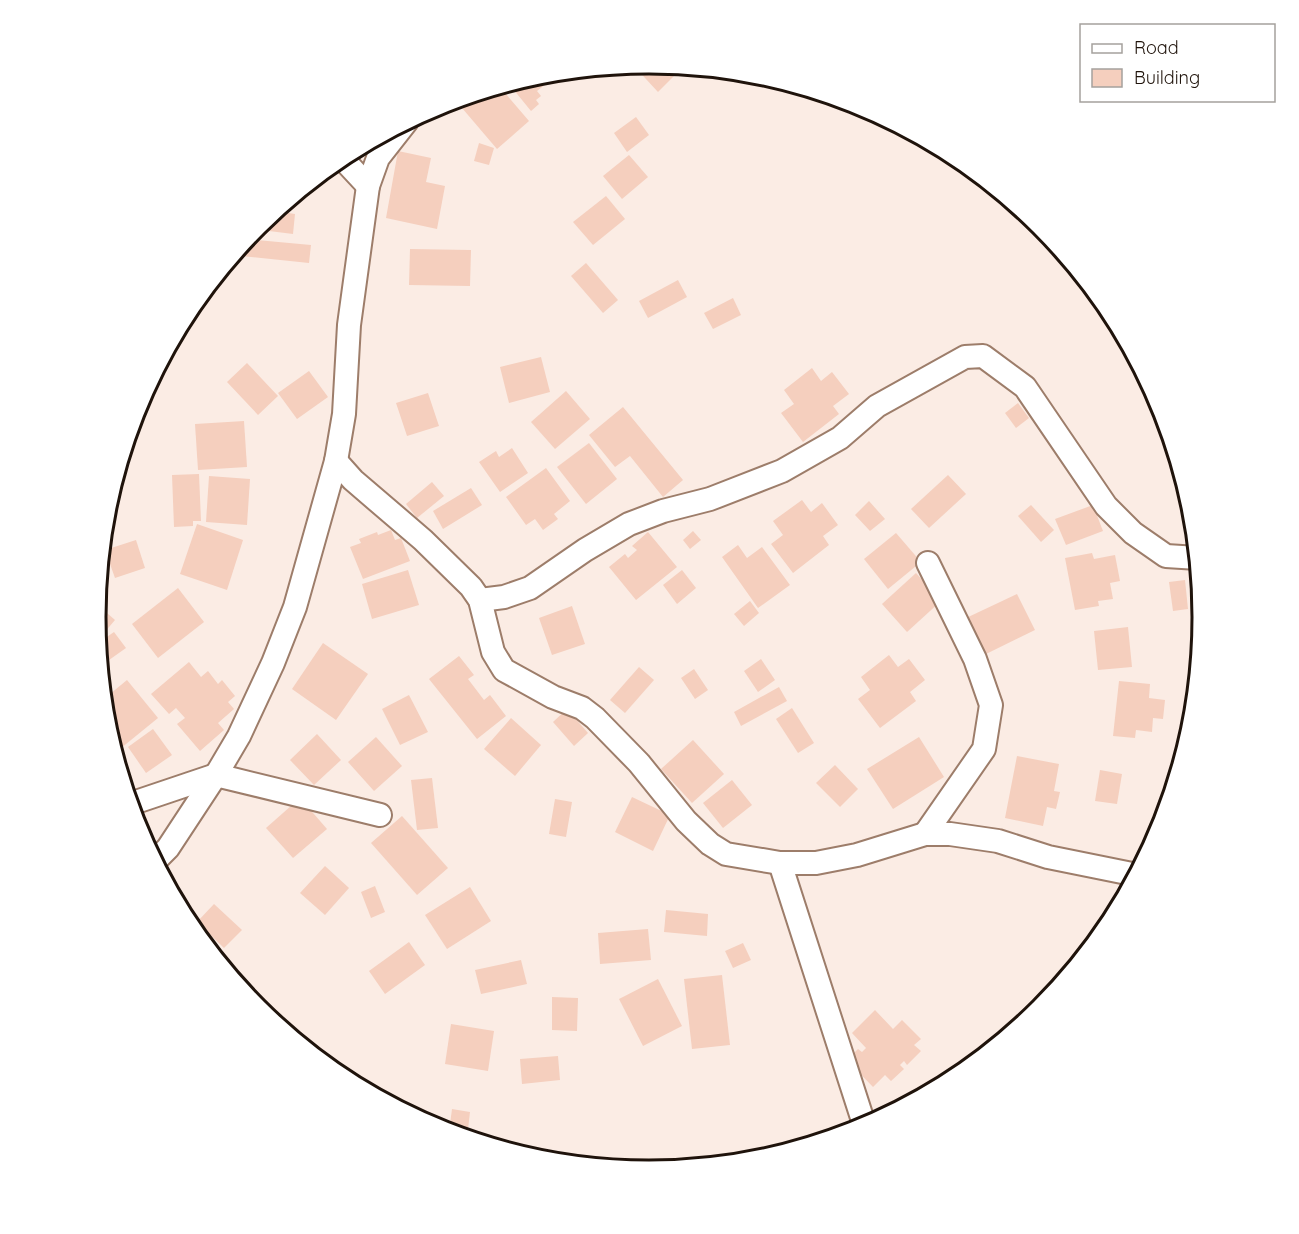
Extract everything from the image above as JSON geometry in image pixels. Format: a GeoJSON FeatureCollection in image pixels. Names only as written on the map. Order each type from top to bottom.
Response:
{"type":"FeatureCollection","features":[{"type":"Feature","properties":{"kind":"street"},"geometry":{"type":"LineString","coordinates":[[161,855],[216,775],[239,736],[273,663],[295,607],[336,462],[344,414],[349,325],[368,186],[378,158],[394,138]]}},
{"type":"Feature","properties":{"kind":"street"},"geometry":{"type":"LineString","coordinates":[[348,165],[368,186]]}},
{"type":"Feature","properties":{"kind":"street"},"geometry":{"type":"LineString","coordinates":[[480,600],[504,597],[530,588],[585,550],[629,524],[663,511],[710,499],[782,471],[840,438],[877,406],[965,357],[983,356],[1025,387],[1106,506],[1133,533],[1166,556],[1189,557]]}},
{"type":"Feature","properties":{"kind":"street"},"geometry":{"type":"LineString","coordinates":[[336,462],[353,480],[423,540],[471,587],[480,600],[493,652],[504,670],[553,697],[582,708],[595,718],[639,763],[686,821],[710,844],[726,854],[780,863],[816,863],[847,857],[925,834],[950,834],[998,841],[1048,857],[1128,873]]}},
{"type":"Feature","properties":{"kind":"street"},"geometry":{"type":"LineString","coordinates":[[925,834],[984,749],[992,705],[975,659],[928,563]]}},
{"type":"Feature","properties":{"kind":"street"},"geometry":{"type":"LineString","coordinates":[[138,801],[216,775],[380,815]]}},
{"type":"Feature","properties":{"kind":"street"},"geometry":{"type":"LineString","coordinates":[[780,863],[862,1117]]}},
{"type":"Feature","properties":{"kind":"building"},"geometry":{"type":"Polygon","coordinates":[[[642,74],[675,75],[658,92],[642,74]]]}},
{"type":"Feature","properties":{"kind":"building"},"geometry":{"type":"Polygon","coordinates":[[[546,83],[537,91],[541,96],[536,100],[539,104],[531,111],[514,91],[546,83]]]}},
{"type":"Feature","properties":{"kind":"building"},"geometry":{"type":"Polygon","coordinates":[[[505,93],[529,121],[497,149],[462,108],[505,93]]]}},
{"type":"Feature","properties":{"kind":"building"},"geometry":{"type":"Polygon","coordinates":[[[636,117],[649,135],[627,152],[614,133],[636,117]]]}},
{"type":"Feature","properties":{"kind":"building"},"geometry":{"type":"Polygon","coordinates":[[[479,143],[494,148],[489,165],[474,161],[479,143]]]}},
{"type":"Feature","properties":{"kind":"building"},"geometry":{"type":"Polygon","coordinates":[[[398,151],[431,158],[426,182],[445,186],[437,229],[386,218],[398,151]]]}},
{"type":"Feature","properties":{"kind":"building"},"geometry":{"type":"Polygon","coordinates":[[[629,155],[648,177],[622,199],[603,176],[629,155]]]}},
{"type":"Feature","properties":{"kind":"building"},"geometry":{"type":"Polygon","coordinates":[[[606,196],[625,219],[593,245],[573,222],[606,196]]]}},
{"type":"Feature","properties":{"kind":"building"},"geometry":{"type":"Polygon","coordinates":[[[286,213],[295,214],[293,234],[267,231],[286,213]]]}},
{"type":"Feature","properties":{"kind":"building"},"geometry":{"type":"Polygon","coordinates":[[[258,240],[311,245],[309,263],[244,256],[258,240]]]}},
{"type":"Feature","properties":{"kind":"building"},"geometry":{"type":"Polygon","coordinates":[[[410,249],[471,250],[470,286],[409,285],[410,249]]]}},
{"type":"Feature","properties":{"kind":"building"},"geometry":{"type":"Polygon","coordinates":[[[586,263],[618,300],[603,313],[571,276],[586,263]]]}},
{"type":"Feature","properties":{"kind":"building"},"geometry":{"type":"Polygon","coordinates":[[[678,280],[687,297],[648,318],[639,301],[678,280]]]}},
{"type":"Feature","properties":{"kind":"building"},"geometry":{"type":"Polygon","coordinates":[[[733,298],[741,315],[713,329],[704,313],[733,298]]]}},
{"type":"Feature","properties":{"kind":"building"},"geometry":{"type":"Polygon","coordinates":[[[541,357],[550,392],[509,403],[500,367],[541,357]]]}},
{"type":"Feature","properties":{"kind":"building"},"geometry":{"type":"Polygon","coordinates":[[[247,363],[278,396],[258,415],[227,382],[247,363]]]}},
{"type":"Feature","properties":{"kind":"building"},"geometry":{"type":"Polygon","coordinates":[[[812,368],[821,381],[832,372],[849,394],[833,406],[839,414],[803,442],[781,413],[794,404],[784,390],[812,368]]]}},
{"type":"Feature","properties":{"kind":"building"},"geometry":{"type":"Polygon","coordinates":[[[309,371],[328,397],[297,419],[278,393],[309,371]]]}},
{"type":"Feature","properties":{"kind":"building"},"geometry":{"type":"Polygon","coordinates":[[[566,391],[590,419],[555,449],[531,422],[566,391]]]}},
{"type":"Feature","properties":{"kind":"building"},"geometry":{"type":"Polygon","coordinates":[[[428,393],[439,426],[407,436],[396,403],[428,393]]]}},
{"type":"Feature","properties":{"kind":"building"},"geometry":{"type":"Polygon","coordinates":[[[1018,403],[1029,418],[1016,428],[1005,413],[1018,403]]]}},
{"type":"Feature","properties":{"kind":"building"},"geometry":{"type":"Polygon","coordinates":[[[623,407],[683,480],[663,497],[630,456],[615,467],[589,435],[623,407]]]}},
{"type":"Feature","properties":{"kind":"building"},"geometry":{"type":"Polygon","coordinates":[[[244,421],[247,467],[198,470],[195,424],[244,421]]]}},
{"type":"Feature","properties":{"kind":"building"},"geometry":{"type":"Polygon","coordinates":[[[589,443],[617,479],[586,504],[557,467],[589,443]]]}},
{"type":"Feature","properties":{"kind":"building"},"geometry":{"type":"Polygon","coordinates":[[[512,448],[528,473],[500,492],[479,462],[496,451],[499,457],[512,448]]]}},
{"type":"Feature","properties":{"kind":"building"},"geometry":{"type":"Polygon","coordinates":[[[546,468],[570,501],[554,514],[558,519],[543,530],[535,519],[526,525],[506,497],[546,468]]]}},
{"type":"Feature","properties":{"kind":"building"},"geometry":{"type":"Polygon","coordinates":[[[199,474],[201,521],[193,521],[193,526],[174,527],[172,475],[199,474]]]}},
{"type":"Feature","properties":{"kind":"building"},"geometry":{"type":"Polygon","coordinates":[[[948,475],[966,494],[929,528],[911,509],[948,475]]]}},
{"type":"Feature","properties":{"kind":"building"},"geometry":{"type":"Polygon","coordinates":[[[209,476],[250,479],[247,525],[206,522],[209,476]]]}},
{"type":"Feature","properties":{"kind":"building"},"geometry":{"type":"Polygon","coordinates":[[[432,482],[444,496],[417,518],[406,504],[432,482]]]}},
{"type":"Feature","properties":{"kind":"building"},"geometry":{"type":"Polygon","coordinates":[[[471,488],[482,505],[443,529],[433,511],[471,488]]]}},
{"type":"Feature","properties":{"kind":"building"},"geometry":{"type":"Polygon","coordinates":[[[802,500],[811,512],[822,503],[838,525],[823,536],[829,545],[793,573],[771,544],[783,535],[773,521],[802,500]]]}},
{"type":"Feature","properties":{"kind":"building"},"geometry":{"type":"Polygon","coordinates":[[[869,501],[885,519],[870,531],[855,515],[869,501]]]}},
{"type":"Feature","properties":{"kind":"building"},"geometry":{"type":"Polygon","coordinates":[[[1031,505],[1054,530],[1041,542],[1018,516],[1031,505]]]}},
{"type":"Feature","properties":{"kind":"building"},"geometry":{"type":"Polygon","coordinates":[[[1093,505],[1103,531],[1066,545],[1055,519],[1093,505]]]}},
{"type":"Feature","properties":{"kind":"building"},"geometry":{"type":"Polygon","coordinates":[[[197,524],[243,540],[227,590],[180,574],[197,524]]]}},
{"type":"Feature","properties":{"kind":"building"},"geometry":{"type":"Polygon","coordinates":[[[391,530],[395,540],[401,538],[410,561],[363,579],[350,547],[361,543],[359,539],[377,532],[378,535],[391,530]]]}},
{"type":"Feature","properties":{"kind":"building"},"geometry":{"type":"Polygon","coordinates":[[[693,531],[701,540],[690,549],[683,540],[693,531]]]}},
{"type":"Feature","properties":{"kind":"building"},"geometry":{"type":"Polygon","coordinates":[[[648,532],[677,567],[636,600],[609,567],[625,554],[628,558],[637,550],[632,546],[648,532]]]}},
{"type":"Feature","properties":{"kind":"building"},"geometry":{"type":"Polygon","coordinates":[[[896,533],[921,562],[888,589],[864,559],[896,533]]]}},
{"type":"Feature","properties":{"kind":"building"},"geometry":{"type":"Polygon","coordinates":[[[136,540],[145,568],[115,578],[109,562],[111,548],[136,540]]]}},
{"type":"Feature","properties":{"kind":"building"},"geometry":{"type":"Polygon","coordinates":[[[738,545],[747,558],[762,547],[790,585],[758,608],[722,557],[738,545]]]}},
{"type":"Feature","properties":{"kind":"building"},"geometry":{"type":"Polygon","coordinates":[[[1092,553],[1094,559],[1115,555],[1120,581],[1110,583],[1113,599],[1098,601],[1099,606],[1075,610],[1065,558],[1092,553]]]}},
{"type":"Feature","properties":{"kind":"building"},"geometry":{"type":"Polygon","coordinates":[[[408,570],[419,605],[372,619],[362,584],[408,570]]]}},
{"type":"Feature","properties":{"kind":"building"},"geometry":{"type":"Polygon","coordinates":[[[682,570],[696,588],[677,604],[663,585],[682,570]]]}},
{"type":"Feature","properties":{"kind":"building"},"geometry":{"type":"Polygon","coordinates":[[[916,573],[941,601],[907,632],[882,604],[916,573]]]}},
{"type":"Feature","properties":{"kind":"building"},"geometry":{"type":"Polygon","coordinates":[[[1185,580],[1188,609],[1173,611],[1169,582],[1185,580]]]}},
{"type":"Feature","properties":{"kind":"building"},"geometry":{"type":"Polygon","coordinates":[[[178,588],[204,622],[158,658],[132,624],[178,588]]]}},
{"type":"Feature","properties":{"kind":"building"},"geometry":{"type":"Polygon","coordinates":[[[1017,594],[1035,630],[982,656],[964,619],[1017,594]]]}},
{"type":"Feature","properties":{"kind":"building"},"geometry":{"type":"Polygon","coordinates":[[[750,601],[759,613],[744,626],[734,614],[750,601]]]}},
{"type":"Feature","properties":{"kind":"building"},"geometry":{"type":"Polygon","coordinates":[[[572,606],[585,644],[552,655],[539,618],[572,606]]]}},
{"type":"Feature","properties":{"kind":"building"},"geometry":{"type":"Polygon","coordinates":[[[106,614],[115,620],[106,630],[106,617],[106,614]]]}},
{"type":"Feature","properties":{"kind":"building"},"geometry":{"type":"Polygon","coordinates":[[[1128,627],[1132,667],[1098,670],[1094,631],[1128,627]]]}},
{"type":"Feature","properties":{"kind":"building"},"geometry":{"type":"Polygon","coordinates":[[[114,632],[126,648],[108,661],[107,653],[107,637],[114,632]]]}},
{"type":"Feature","properties":{"kind":"building"},"geometry":{"type":"Polygon","coordinates":[[[323,643],[368,674],[336,720],[292,689],[323,643]]]}},
{"type":"Feature","properties":{"kind":"building"},"geometry":{"type":"Polygon","coordinates":[[[889,655],[898,667],[909,659],[925,680],[910,692],[916,701],[880,728],[858,699],[870,690],[861,677],[889,655]]]}},
{"type":"Feature","properties":{"kind":"building"},"geometry":{"type":"Polygon","coordinates":[[[459,656],[474,675],[468,679],[484,700],[490,695],[506,716],[477,739],[429,679],[459,656]]]}},
{"type":"Feature","properties":{"kind":"building"},"geometry":{"type":"Polygon","coordinates":[[[761,659],[775,680],[758,692],[744,671],[761,659]]]}},
{"type":"Feature","properties":{"kind":"building"},"geometry":{"type":"Polygon","coordinates":[[[189,662],[201,677],[208,671],[218,684],[222,680],[235,696],[228,702],[234,709],[218,723],[224,730],[200,751],[177,724],[185,718],[176,708],[169,714],[151,694],[189,662]]]}},
{"type":"Feature","properties":{"kind":"building"},"geometry":{"type":"Polygon","coordinates":[[[639,667],[654,680],[625,713],[610,700],[639,667]]]}},
{"type":"Feature","properties":{"kind":"building"},"geometry":{"type":"Polygon","coordinates":[[[694,669],[708,690],[695,699],[681,678],[694,669]]]}},
{"type":"Feature","properties":{"kind":"building"},"geometry":{"type":"Polygon","coordinates":[[[127,680],[158,718],[122,747],[116,723],[112,693],[127,680]]]}},
{"type":"Feature","properties":{"kind":"building"},"geometry":{"type":"Polygon","coordinates":[[[1119,681],[1150,684],[1149,698],[1165,700],[1163,719],[1153,718],[1152,732],[1136,730],[1135,738],[1113,736],[1119,681]]]}},
{"type":"Feature","properties":{"kind":"building"},"geometry":{"type":"Polygon","coordinates":[[[779,687],[787,701],[741,726],[734,712],[779,687]]]}},
{"type":"Feature","properties":{"kind":"building"},"geometry":{"type":"Polygon","coordinates":[[[409,695],[428,732],[400,745],[382,709],[409,695]]]}},
{"type":"Feature","properties":{"kind":"building"},"geometry":{"type":"Polygon","coordinates":[[[792,708],[814,743],[798,753],[776,719],[792,708]]]}},
{"type":"Feature","properties":{"kind":"building"},"geometry":{"type":"Polygon","coordinates":[[[567,709],[588,733],[574,746],[553,722],[567,709]]]}},
{"type":"Feature","properties":{"kind":"building"},"geometry":{"type":"Polygon","coordinates":[[[511,718],[541,745],[515,776],[484,749],[511,718]]]}},
{"type":"Feature","properties":{"kind":"building"},"geometry":{"type":"Polygon","coordinates":[[[153,729],[172,755],[146,773],[128,747],[153,729]]]}},
{"type":"Feature","properties":{"kind":"building"},"geometry":{"type":"Polygon","coordinates":[[[317,734],[341,760],[314,785],[290,760],[317,734]]]}},
{"type":"Feature","properties":{"kind":"building"},"geometry":{"type":"Polygon","coordinates":[[[376,737],[402,766],[374,791],[348,762],[376,737]]]}},
{"type":"Feature","properties":{"kind":"building"},"geometry":{"type":"Polygon","coordinates":[[[919,737],[944,777],[893,809],[867,769],[919,737]]]}},
{"type":"Feature","properties":{"kind":"building"},"geometry":{"type":"Polygon","coordinates":[[[693,740],[724,774],[692,803],[661,769],[693,740]]]}},
{"type":"Feature","properties":{"kind":"building"},"geometry":{"type":"Polygon","coordinates":[[[1017,756],[1059,764],[1054,791],[1060,792],[1056,809],[1047,807],[1043,826],[1005,818],[1017,756]]]}},
{"type":"Feature","properties":{"kind":"building"},"geometry":{"type":"Polygon","coordinates":[[[835,765],[858,789],[840,807],[816,783],[835,765]]]}},
{"type":"Feature","properties":{"kind":"building"},"geometry":{"type":"Polygon","coordinates":[[[1100,770],[1122,774],[1117,804],[1095,801],[1100,770]]]}},
{"type":"Feature","properties":{"kind":"building"},"geometry":{"type":"Polygon","coordinates":[[[432,778],[438,828],[417,830],[411,780],[432,778]]]}},
{"type":"Feature","properties":{"kind":"building"},"geometry":{"type":"Polygon","coordinates":[[[732,780],[752,805],[723,828],[703,803],[732,780]]]}},
{"type":"Feature","properties":{"kind":"building"},"geometry":{"type":"Polygon","coordinates":[[[632,797],[670,815],[653,851],[615,832],[632,797]]]}},
{"type":"Feature","properties":{"kind":"building"},"geometry":{"type":"Polygon","coordinates":[[[300,798],[327,829],[293,858],[266,828],[300,798]]]}},
{"type":"Feature","properties":{"kind":"building"},"geometry":{"type":"Polygon","coordinates":[[[555,799],[572,802],[566,837],[549,834],[555,799]]]}},
{"type":"Feature","properties":{"kind":"building"},"geometry":{"type":"Polygon","coordinates":[[[402,816],[448,868],[417,895],[371,843],[402,816]]]}},
{"type":"Feature","properties":{"kind":"building"},"geometry":{"type":"Polygon","coordinates":[[[325,866],[349,888],[325,915],[300,893],[325,866]]]}},
{"type":"Feature","properties":{"kind":"building"},"geometry":{"type":"Polygon","coordinates":[[[375,886],[385,912],[371,918],[361,892],[375,886]]]}},
{"type":"Feature","properties":{"kind":"building"},"geometry":{"type":"Polygon","coordinates":[[[470,887],[491,921],[447,949],[425,915],[470,887]]]}},
{"type":"Feature","properties":{"kind":"building"},"geometry":{"type":"Polygon","coordinates":[[[214,904],[242,930],[224,948],[199,920],[214,904]]]}},
{"type":"Feature","properties":{"kind":"building"},"geometry":{"type":"Polygon","coordinates":[[[666,910],[708,914],[707,936],[664,932],[666,910]]]}},
{"type":"Feature","properties":{"kind":"building"},"geometry":{"type":"Polygon","coordinates":[[[648,929],[651,960],[600,964],[598,933],[648,929]]]}},
{"type":"Feature","properties":{"kind":"building"},"geometry":{"type":"Polygon","coordinates":[[[409,942],[425,965],[385,994],[369,971],[409,942]]]}},
{"type":"Feature","properties":{"kind":"building"},"geometry":{"type":"Polygon","coordinates":[[[743,943],[751,960],[733,968],[725,951],[743,943]]]}},
{"type":"Feature","properties":{"kind":"building"},"geometry":{"type":"Polygon","coordinates":[[[521,960],[527,984],[481,994],[475,970],[521,960]]]}},
{"type":"Feature","properties":{"kind":"building"},"geometry":{"type":"Polygon","coordinates":[[[722,975],[730,1045],[692,1049],[684,979],[722,975]]]}},
{"type":"Feature","properties":{"kind":"building"},"geometry":{"type":"Polygon","coordinates":[[[658,979],[682,1026],[643,1046],[619,999],[658,979]]]}},
{"type":"Feature","properties":{"kind":"building"},"geometry":{"type":"Polygon","coordinates":[[[552,997],[578,998],[577,1031],[552,1030],[552,997]]]}},
{"type":"Feature","properties":{"kind":"building"},"geometry":{"type":"Polygon","coordinates":[[[875,1010],[893,1029],[902,1020],[921,1039],[914,1045],[921,1051],[907,1065],[904,1061],[900,1065],[904,1069],[891,1081],[885,1075],[873,1087],[847,1060],[858,1049],[862,1052],[866,1048],[852,1033],[875,1010]]]}},
{"type":"Feature","properties":{"kind":"building"},"geometry":{"type":"Polygon","coordinates":[[[451,1024],[494,1031],[488,1071],[445,1064],[451,1024]]]}},
{"type":"Feature","properties":{"kind":"building"},"geometry":{"type":"Polygon","coordinates":[[[558,1056],[560,1080],[522,1084],[520,1059],[558,1056]]]}},
{"type":"Feature","properties":{"kind":"building"},"geometry":{"type":"Polygon","coordinates":[[[452,1109],[470,1112],[468,1129],[450,1122],[452,1109]]]}}]}
